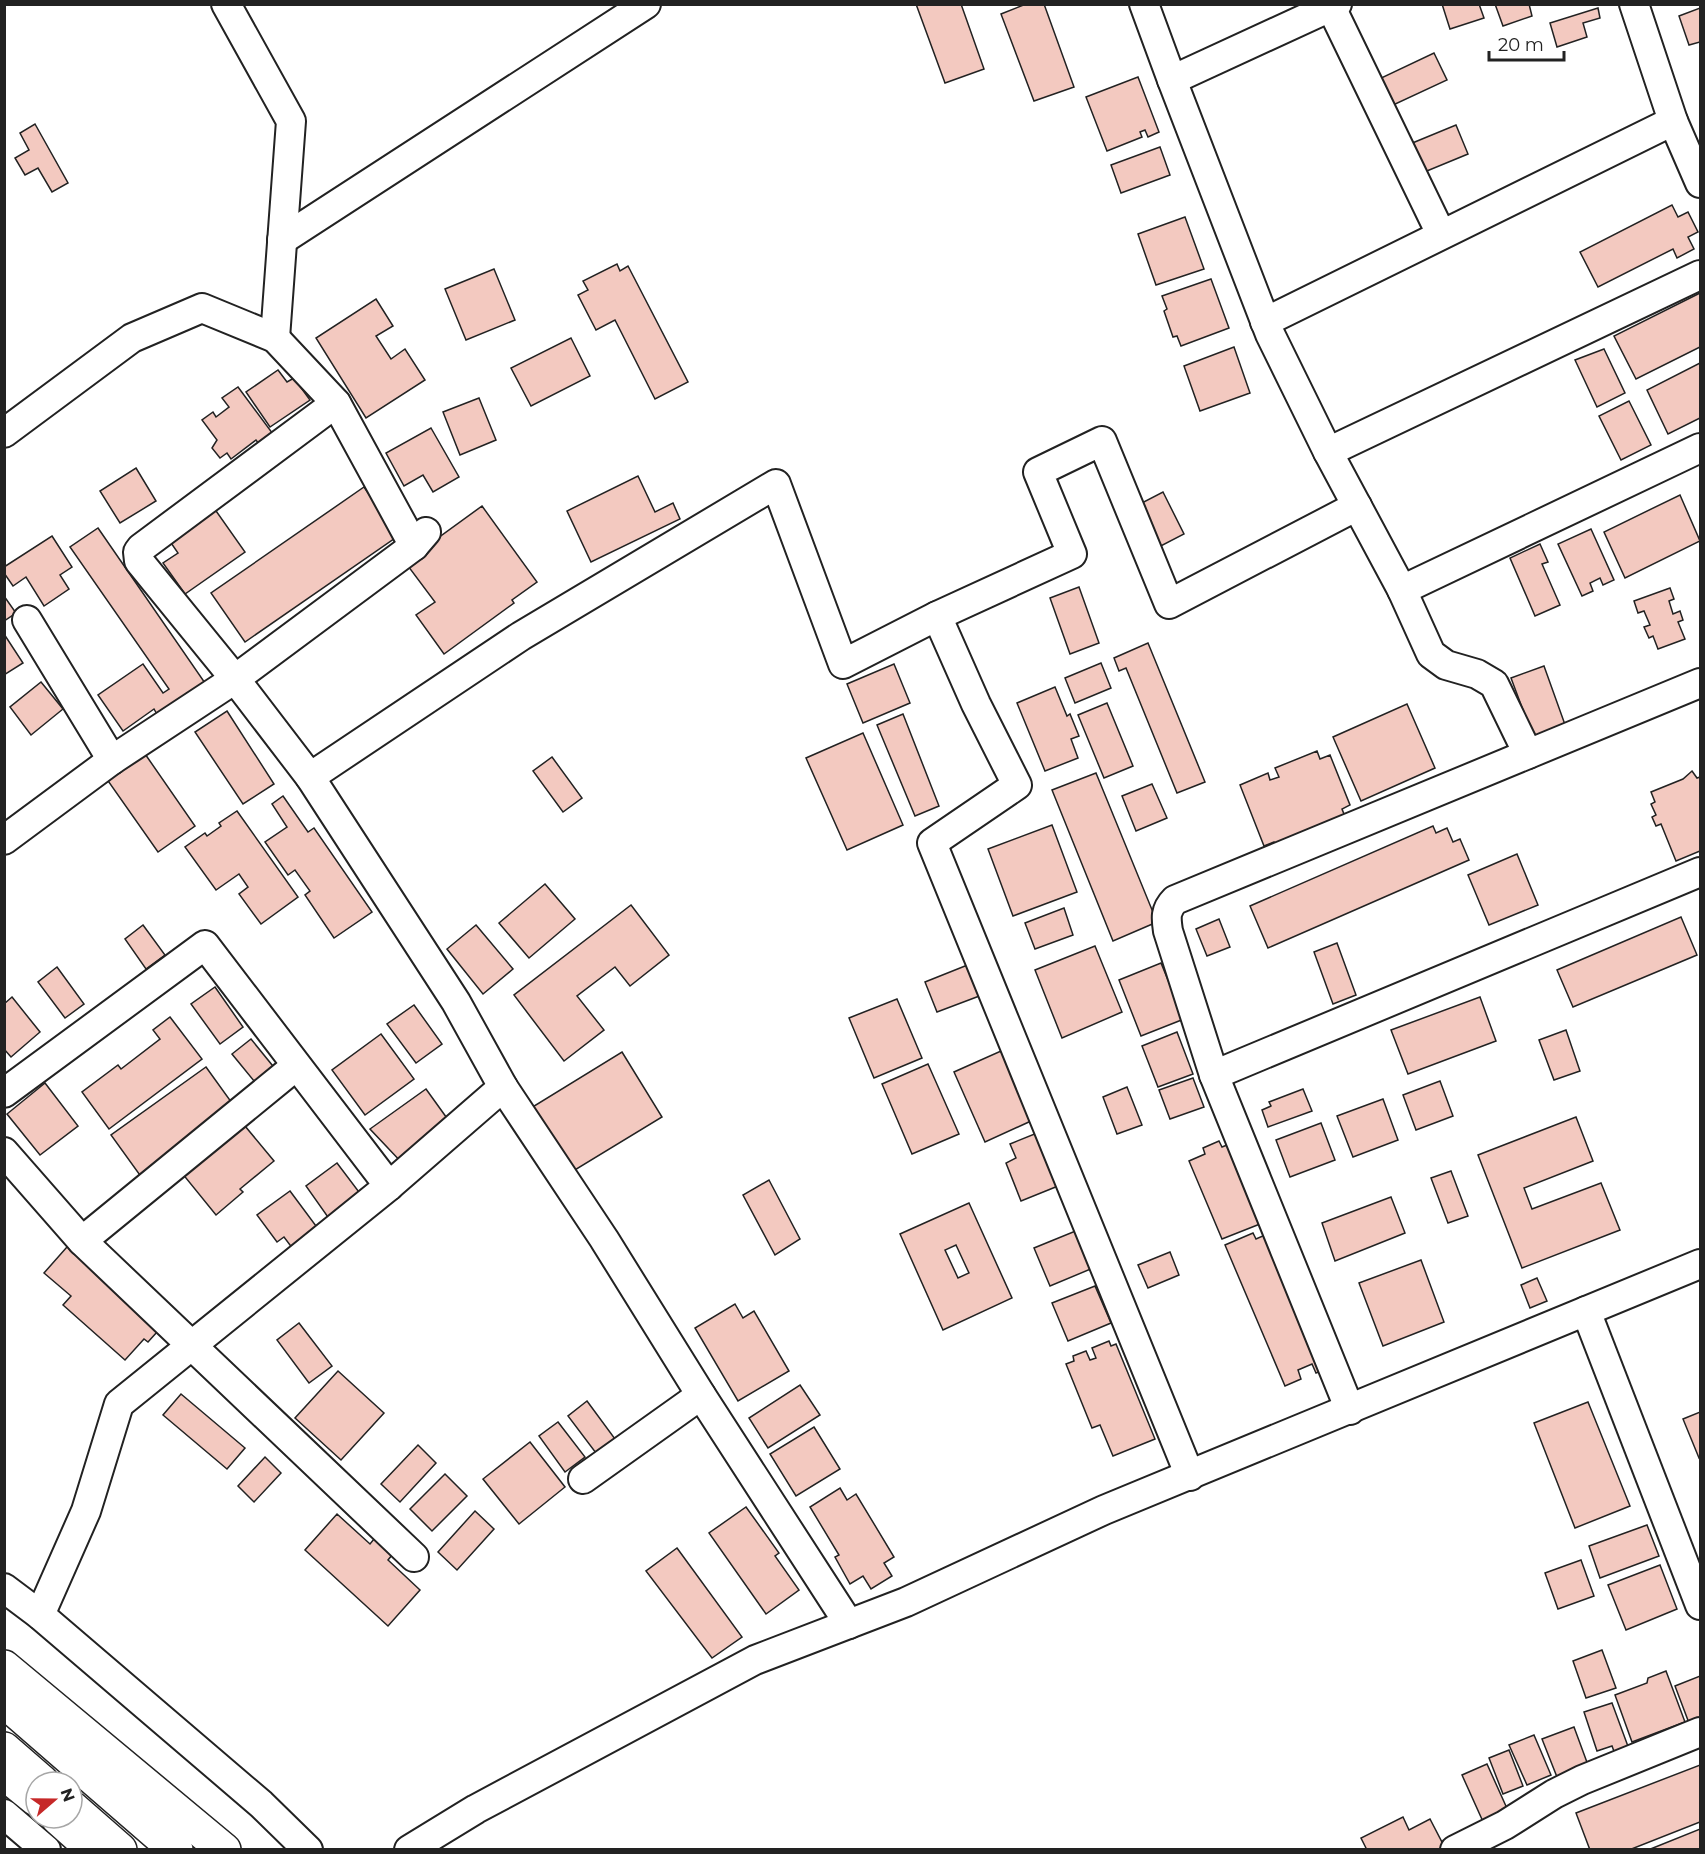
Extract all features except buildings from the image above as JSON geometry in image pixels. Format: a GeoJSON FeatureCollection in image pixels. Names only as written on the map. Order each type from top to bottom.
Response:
{"type":"FeatureCollection","features":[{"type":"Feature","properties":{"kind":"main road"},"geometry":{"type":"LineString","coordinates":[[4,1667],[224,1850]]}},
{"type":"Feature","properties":{"kind":"main road"},"geometry":{"type":"LineString","coordinates":[[4,1701],[176,1850]]}},
{"type":"Feature","properties":{"kind":"main road"},"geometry":{"type":"LineString","coordinates":[[4,1749],[28,1770]]}},
{"type":"Feature","properties":{"kind":"main road"},"geometry":{"type":"LineString","coordinates":[[4,1773],[24,1789]]}},
{"type":"Feature","properties":{"kind":"main road"},"geometry":{"type":"LineString","coordinates":[[84,1818],[120,1850]]}},
{"type":"Feature","properties":{"kind":"main road"},"geometry":{"type":"LineString","coordinates":[[72,1830],[94,1850]]}},
{"type":"Feature","properties":{"kind":"street"},"geometry":{"type":"LineString","coordinates":[[226,4],[291,121],[275,338]]}},
{"type":"Feature","properties":{"kind":"street"},"geometry":{"type":"LineString","coordinates":[[282,240],[646,4]]}},
{"type":"Feature","properties":{"kind":"street"},"geometry":{"type":"LineString","coordinates":[[1144,4],[1265,322],[1328,452],[1402,590],[1431,654],[1446,665],[1477,674],[1494,684],[1527,754]]}},
{"type":"Feature","properties":{"kind":"street"},"geometry":{"type":"LineString","coordinates":[[1634,4],[1673,121],[1701,183]]}},
{"type":"Feature","properties":{"kind":"street"},"geometry":{"type":"LineString","coordinates":[[1172,80],[1334,6],[1441,234]]}},
{"type":"Feature","properties":{"kind":"street"},"geometry":{"type":"LineString","coordinates":[[1265,322],[1673,121]]}},
{"type":"Feature","properties":{"kind":"street"},"geometry":{"type":"LineString","coordinates":[[1328,452],[1701,275]]}},
{"type":"Feature","properties":{"kind":"street"},"geometry":{"type":"LineString","coordinates":[[4,434],[132,338],[202,308],[275,338],[336,403],[421,538],[235,679],[112,760],[7,834]]}},
{"type":"Feature","properties":{"kind":"street"},"geometry":{"type":"LineString","coordinates":[[336,403],[141,548],[138,552],[138,561],[235,679],[310,777],[456,1002],[503,1087],[604,1239],[701,1395],[849,1624]]}},
{"type":"Feature","properties":{"kind":"street"},"geometry":{"type":"LineString","coordinates":[[310,777],[521,636],[776,484],[843,663],[1072,554],[1038,472],[1102,441],[1169,604],[1357,506]]}},
{"type":"Feature","properties":{"kind":"street"},"geometry":{"type":"LineString","coordinates":[[1402,590],[1701,448]]}},
{"type":"Feature","properties":{"kind":"street"},"geometry":{"type":"LineString","coordinates":[[938,616],[976,704],[1017,785],[932,843],[1190,1476]]}},
{"type":"Feature","properties":{"kind":"street"},"geometry":{"type":"LineString","coordinates":[[27,620],[112,760]]}},
{"type":"Feature","properties":{"kind":"street"},"geometry":{"type":"LineString","coordinates":[[1350,1410],[1214,1075],[1168,931],[1166,917],[1168,907],[1175,900],[1701,683]]}},
{"type":"Feature","properties":{"kind":"street"},"geometry":{"type":"LineString","coordinates":[[1214,1075],[1701,872]]}},
{"type":"Feature","properties":{"kind":"street"},"geometry":{"type":"LineString","coordinates":[[4,1094],[205,945],[389,1186]]}},
{"type":"Feature","properties":{"kind":"street"},"geometry":{"type":"LineString","coordinates":[[82,1240],[296,1066]]}},
{"type":"Feature","properties":{"kind":"street"},"geometry":{"type":"LineString","coordinates":[[40,1615],[86,1511],[118,1404],[389,1186],[503,1087]]}},
{"type":"Feature","properties":{"kind":"street"},"geometry":{"type":"LineString","coordinates":[[4,1152],[82,1240],[414,1557]]}},
{"type":"Feature","properties":{"kind":"street"},"geometry":{"type":"LineString","coordinates":[[409,1850],[476,1809],[755,1660],[906,1602],[1104,1510],[1701,1264]]}},
{"type":"Feature","properties":{"kind":"street"},"geometry":{"type":"LineString","coordinates":[[1586,1311],[1701,1605]]}},
{"type":"Feature","properties":{"kind":"street"},"geometry":{"type":"LineString","coordinates":[[583,1479],[701,1395]]}},
{"type":"Feature","properties":{"kind":"street"},"geometry":{"type":"LineString","coordinates":[[4,1588],[40,1615],[261,1804],[308,1850]]}},
{"type":"Feature","properties":{"kind":"street"},"geometry":{"type":"LineString","coordinates":[[1455,1850],[1505,1825],[1554,1794],[1582,1780],[1701,1732]]}},
{"type":"Feature","properties":{"kind":"street"},"geometry":{"type":"LineString","coordinates":[[4,1814],[46,1850]]}}]}
